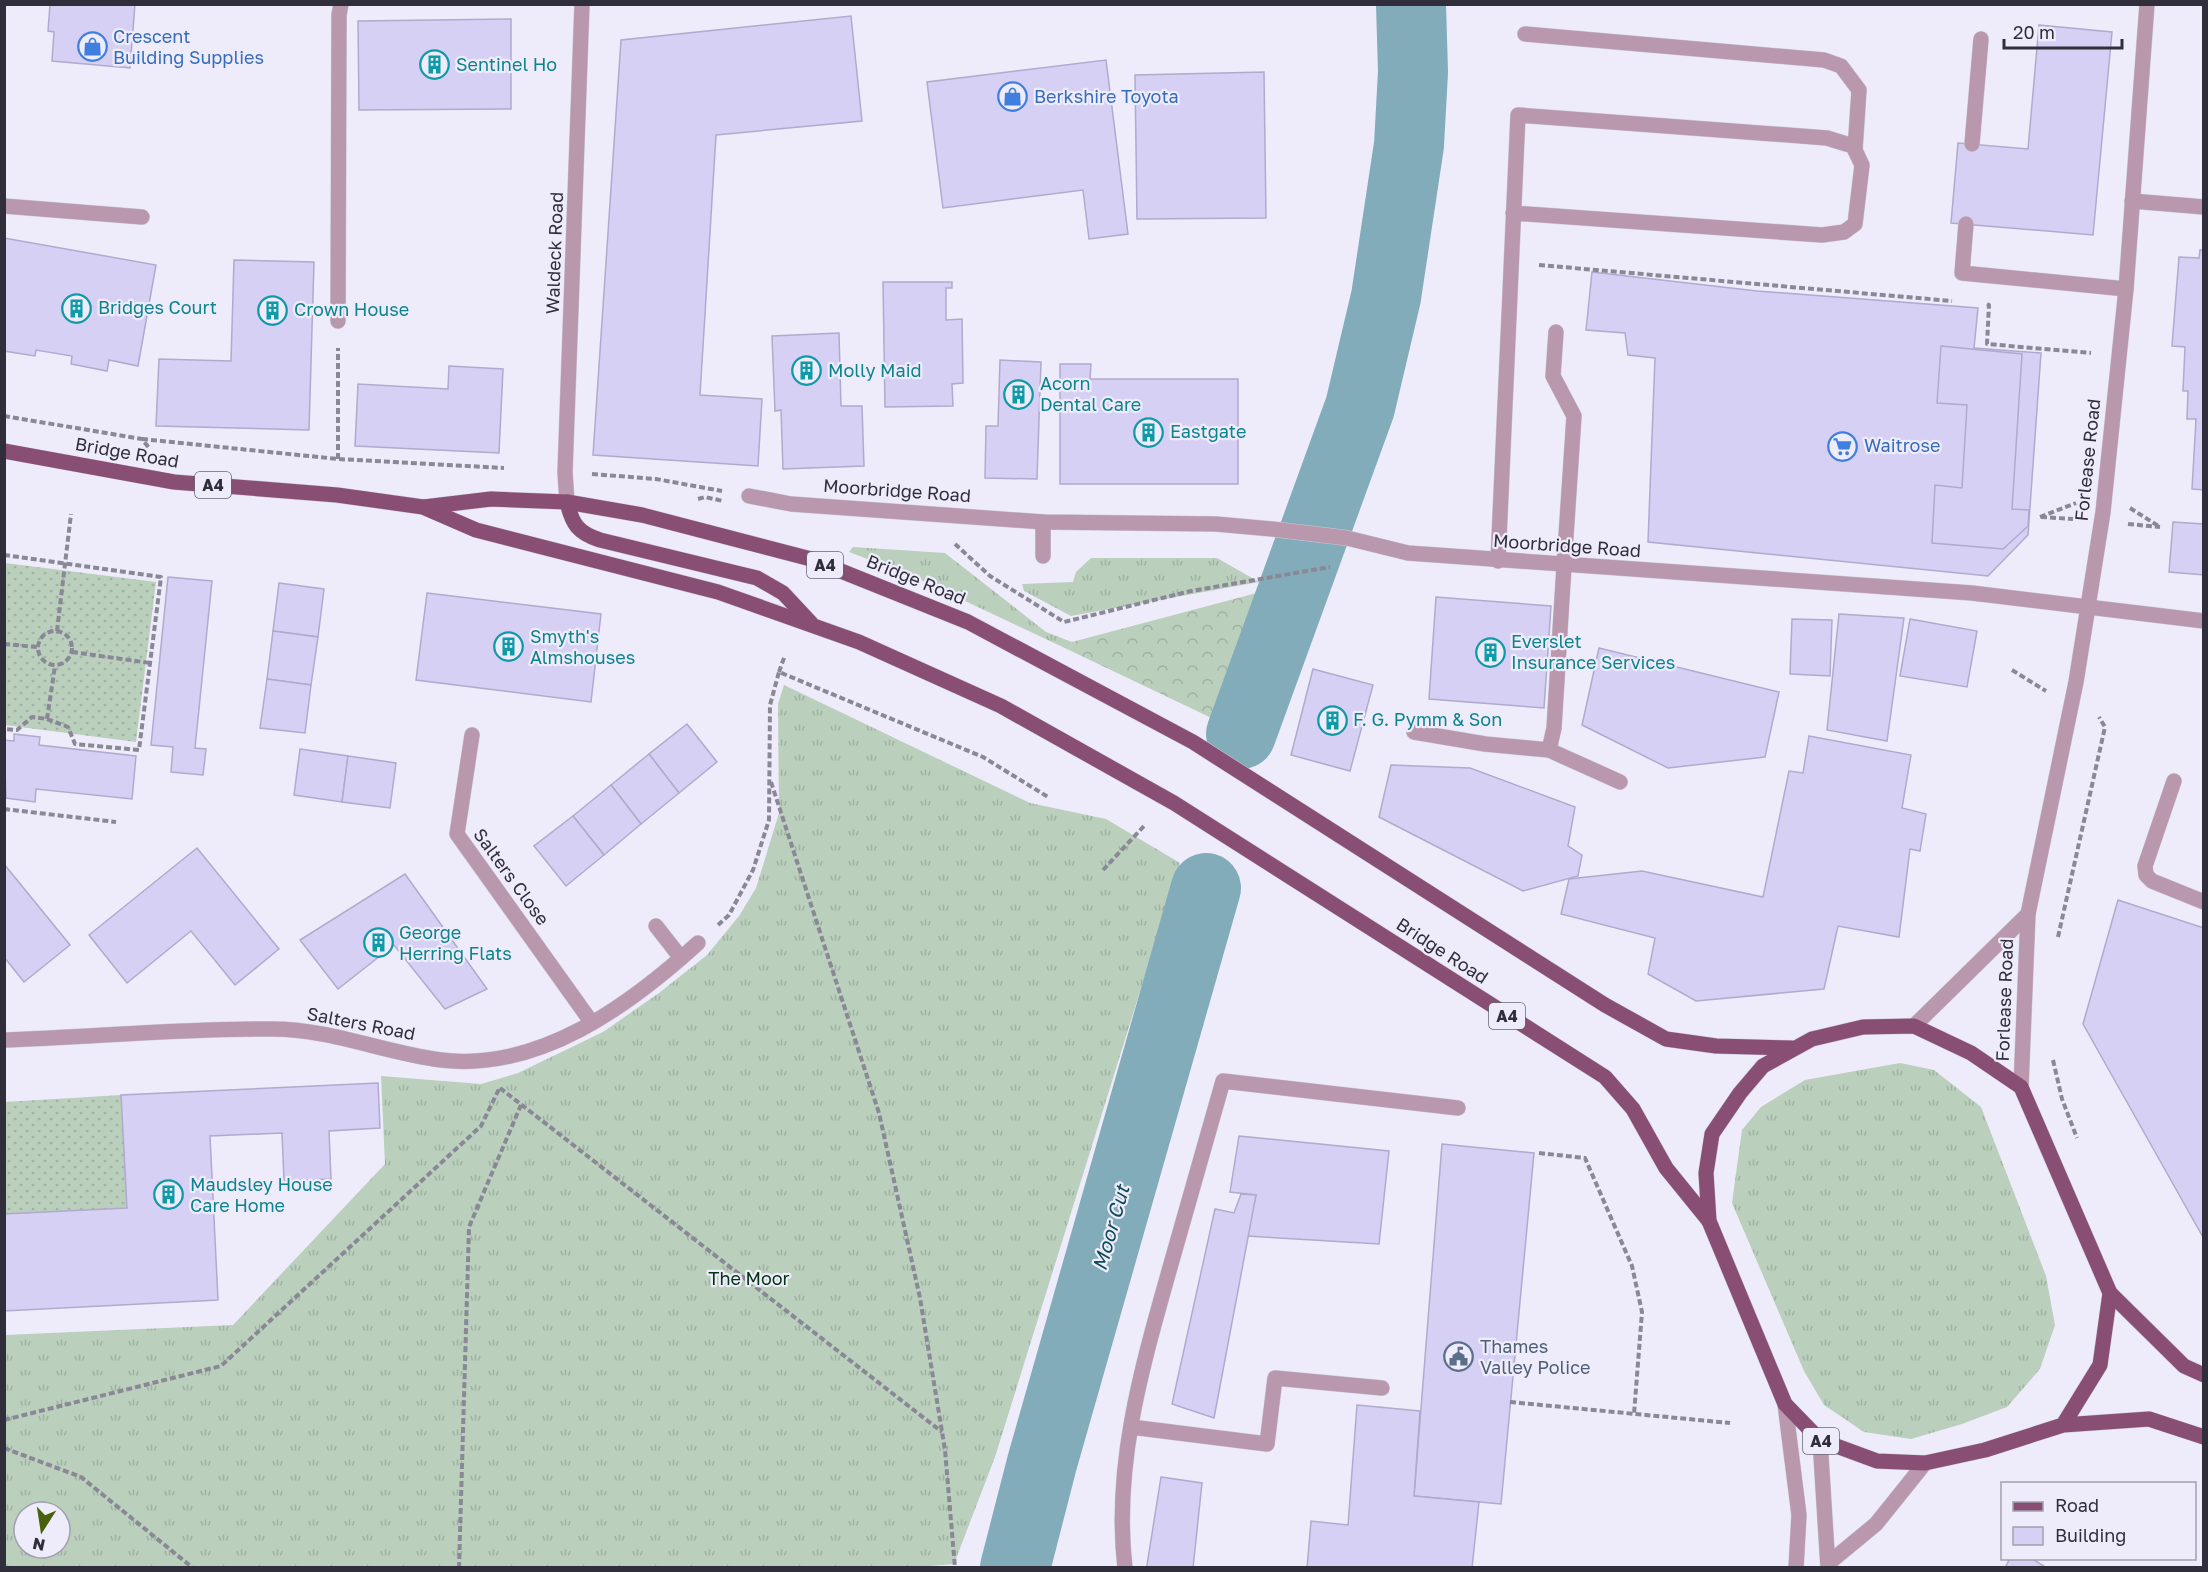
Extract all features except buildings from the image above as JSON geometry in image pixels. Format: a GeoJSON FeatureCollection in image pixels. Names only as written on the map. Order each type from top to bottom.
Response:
{"type":"FeatureCollection","features":[{"type":"Feature","properties":{"kind":"main road","name":"Bridge Road"},"geometry":{"type":"LineString","coordinates":[[4,452],[174,482],[338,495],[423,507],[491,499],[567,502],[642,515],[811,559],[968,622],[1193,742],[1281,796],[1605,1005],[1666,1038],[1716,1046],[1792,1048]]}},
{"type":"Feature","properties":{"kind":"main road","name":"Bridge Road"},"geometry":{"type":"LineString","coordinates":[[567,502],[573,525],[581,533],[600,540],[758,578],[783,593],[813,626]]}},
{"type":"Feature","properties":{"kind":"main road","name":"Bridge Road"},"geometry":{"type":"LineString","coordinates":[[423,507],[476,530],[718,592],[859,642],[1001,706],[1174,803],[1605,1077],[1633,1109],[1666,1168],[1709,1221]]}},
{"type":"Feature","properties":{"kind":"main road","name":"A4"},"geometry":{"type":"LineString","coordinates":[[2021,1087],[1971,1053],[1914,1026],[1863,1027],[1812,1039],[1792,1048],[1763,1066],[1740,1093],[1712,1134],[1706,1173],[1709,1221],[1785,1404],[1820,1440],[1877,1461],[1925,1463],[1985,1450],[2063,1425],[2149,1419],[2204,1437]]}},
{"type":"Feature","properties":{"kind":"main road"},"geometry":{"type":"LineString","coordinates":[[2021,1087],[2110,1293],[2184,1366],[2204,1375]]}},
{"type":"Feature","properties":{"kind":"main road"},"geometry":{"type":"LineString","coordinates":[[2063,1425],[2100,1365],[2110,1293]]}},
{"type":"Feature","properties":{"kind":"street"},"geometry":{"type":"LineString","coordinates":[[338,321],[339,15],[341,4]]}},
{"type":"Feature","properties":{"kind":"street","name":"Waldeck Road"},"geometry":{"type":"LineString","coordinates":[[567,502],[565,472],[582,4]]}},
{"type":"Feature","properties":{"kind":"street","name":"Forlease Road"},"geometry":{"type":"LineString","coordinates":[[2021,1087],[2028,914],[2076,682],[2103,512],[2126,289],[2147,4]]}},
{"type":"Feature","properties":{"kind":"street"},"geometry":{"type":"LineString","coordinates":[[1525,34],[1824,60],[1841,66],[1859,90],[1855,150]]}},
{"type":"Feature","properties":{"kind":"street"},"geometry":{"type":"LineString","coordinates":[[1972,144],[1981,39]]}},
{"type":"Feature","properties":{"kind":"street"},"geometry":{"type":"LineString","coordinates":[[1498,561],[1513,213],[1518,115],[1827,138],[1853,146],[1862,165],[1855,224],[1844,232],[1822,235],[1513,213]]}},
{"type":"Feature","properties":{"kind":"street"},"geometry":{"type":"LineString","coordinates":[[2132,201],[2204,207]]}},
{"type":"Feature","properties":{"kind":"street"},"geometry":{"type":"LineString","coordinates":[[4,206],[142,217]]}},
{"type":"Feature","properties":{"kind":"street"},"geometry":{"type":"LineString","coordinates":[[1966,224],[1962,273],[2126,289]]}},
{"type":"Feature","properties":{"kind":"street"},"geometry":{"type":"LineString","coordinates":[[1549,750],[1554,728],[1574,416],[1553,376],[1556,332]]}},
{"type":"Feature","properties":{"kind":"street","name":"Moorbridge Road"},"geometry":{"type":"LineString","coordinates":[[749,496],[791,504],[1043,522],[1216,524],[1347,538],[1408,553],[1564,566],[1972,593],[2204,621]]}},
{"type":"Feature","properties":{"kind":"street"},"geometry":{"type":"LineString","coordinates":[[1043,522],[1043,556]]}},
{"type":"Feature","properties":{"kind":"street"},"geometry":{"type":"LineString","coordinates":[[1414,732],[1485,744],[1549,750],[1620,782]]}},
{"type":"Feature","properties":{"kind":"street","name":"Salters Close"},"geometry":{"type":"LineString","coordinates":[[472,735],[457,834],[592,1023]]}},
{"type":"Feature","properties":{"kind":"street"},"geometry":{"type":"LineString","coordinates":[[2174,781],[2145,866],[2146,875],[2152,881],[2204,902]]}},
{"type":"Feature","properties":{"kind":"street","name":"Forlease Road"},"geometry":{"type":"LineString","coordinates":[[1914,1026],[2028,914]]}},
{"type":"Feature","properties":{"kind":"street"},"geometry":{"type":"LineString","coordinates":[[656,926],[681,958]]}},
{"type":"Feature","properties":{"kind":"street","name":"Salters Road"},"geometry":{"type":"LineString","coordinates":[[4,1040],[274,1029],[320,1034],[441,1060],[474,1062],[514,1056],[592,1023],[643,991],[698,943]]}},
{"type":"Feature","properties":{"kind":"street"},"geometry":{"type":"LineString","coordinates":[[1125,1568],[1121,1533],[1131,1427],[1139,1376],[1223,1081],[1458,1107]]}},
{"type":"Feature","properties":{"kind":"street"},"geometry":{"type":"LineString","coordinates":[[1131,1427],[1267,1444],[1275,1378],[1382,1388]]}},
{"type":"Feature","properties":{"kind":"street"},"geometry":{"type":"LineString","coordinates":[[1785,1404],[1799,1515],[1796,1568]]}},
{"type":"Feature","properties":{"kind":"street"},"geometry":{"type":"LineString","coordinates":[[1820,1440],[1829,1565]]}},
{"type":"Feature","properties":{"kind":"street"},"geometry":{"type":"LineString","coordinates":[[1829,1565],[1876,1524],[1925,1463]]}},
{"type":"Feature","properties":{"kind":"path"},"geometry":{"type":"LineString","coordinates":[[1511,262],[1954,302]]}},
{"type":"Feature","properties":{"kind":"path"},"geometry":{"type":"LineString","coordinates":[[1977,304],[1989,305],[1987,344],[2062,350]]}},
{"type":"Feature","properties":{"kind":"path"},"geometry":{"type":"LineString","coordinates":[[338,321],[338,459]]}},
{"type":"Feature","properties":{"kind":"path"},"geometry":{"type":"LineString","coordinates":[[142,439],[338,459],[505,468]]}},
{"type":"Feature","properties":{"kind":"path"},"geometry":{"type":"LineString","coordinates":[[565,472],[656,479],[749,496]]}},
{"type":"Feature","properties":{"kind":"path"},"geometry":{"type":"LineString","coordinates":[[57,631],[71,514]]}},
{"type":"Feature","properties":{"kind":"path"},"geometry":{"type":"LineString","coordinates":[[4,555],[160,577],[139,750],[75,744],[68,727],[47,719],[32,717],[17,730],[4,729]]}},
{"type":"Feature","properties":{"kind":"path"},"geometry":{"type":"LineString","coordinates":[[990,576],[1064,622],[1191,591],[1339,565]]}},
{"type":"Feature","properties":{"kind":"path"},"geometry":{"type":"LineString","coordinates":[[57,631],[67,636],[72,652],[66,662],[55,666],[44,662],[37,647],[41,637],[57,631]]}},
{"type":"Feature","properties":{"kind":"path"},"geometry":{"type":"LineString","coordinates":[[4,644],[37,647]]}},
{"type":"Feature","properties":{"kind":"path"},"geometry":{"type":"LineString","coordinates":[[72,652],[150,663]]}},
{"type":"Feature","properties":{"kind":"path"},"geometry":{"type":"LineString","coordinates":[[698,943],[729,915],[753,870],[769,820],[770,705],[785,655]]}},
{"type":"Feature","properties":{"kind":"path"},"geometry":{"type":"LineString","coordinates":[[47,719],[55,666]]}},
{"type":"Feature","properties":{"kind":"path"},"geometry":{"type":"LineString","coordinates":[[779,672],[983,757],[1048,797]]}},
{"type":"Feature","properties":{"kind":"path"},"geometry":{"type":"LineString","coordinates":[[2058,938],[2105,727]]}},
{"type":"Feature","properties":{"kind":"path"},"geometry":{"type":"LineString","coordinates":[[771,782],[879,1113],[920,1298],[942,1432],[955,1568]]}},
{"type":"Feature","properties":{"kind":"path"},"geometry":{"type":"LineString","coordinates":[[4,809],[116,822]]}},
{"type":"Feature","properties":{"kind":"path"},"geometry":{"type":"LineString","coordinates":[[1103,870],[1144,826]]}},
{"type":"Feature","properties":{"kind":"path"},"geometry":{"type":"LineString","coordinates":[[4,1420],[221,1366],[482,1125],[514,1056]]}},
{"type":"Feature","properties":{"kind":"path"},"geometry":{"type":"LineString","coordinates":[[2052,1056],[2062,1098],[2079,1143]]}},
{"type":"Feature","properties":{"kind":"path"},"geometry":{"type":"LineString","coordinates":[[500,1088],[942,1432]]}},
{"type":"Feature","properties":{"kind":"path"},"geometry":{"type":"LineString","coordinates":[[459,1568],[469,1227],[523,1106],[500,1088]]}},
{"type":"Feature","properties":{"kind":"path"},"geometry":{"type":"LineString","coordinates":[[1539,1153],[1585,1158],[1632,1266],[1642,1312],[1634,1414]]}},
{"type":"Feature","properties":{"kind":"path"},"geometry":{"type":"LineString","coordinates":[[1510,1402],[1730,1423]]}},
{"type":"Feature","properties":{"kind":"path"},"geometry":{"type":"LineString","coordinates":[[4,1448],[81,1477],[193,1568]]}},
{"type":"Feature","properties":{"kind":"green space"},"geometry":{"type":"Polygon","coordinates":[[[853,547],[945,553],[1046,632],[1072,642],[1069,650],[910,575],[849,552],[853,547]]]}},
{"type":"Feature","properties":{"kind":"green space"},"geometry":{"type":"Polygon","coordinates":[[[1091,558],[1217,558],[1259,582],[1071,616],[1024,591],[1022,584],[1073,582],[1076,572],[1091,558]]]}},
{"type":"Feature","properties":{"kind":"green space"},"geometry":{"type":"Polygon","coordinates":[[[5,563],[156,582],[136,742],[5,725],[5,563]]]}},
{"type":"Feature","properties":{"kind":"green space"},"geometry":{"type":"Polygon","coordinates":[[[1268,590],[1291,592],[1245,734],[1069,650],[1072,642],[1268,590]]]}},
{"type":"Feature","properties":{"kind":"green space","name":"The Moor"},"geometry":{"type":"Polygon","coordinates":[[[784,685],[1030,803],[1106,819],[1180,863],[995,1457],[954,1564],[907,1568],[5,1567],[5,1335],[233,1325],[385,1164],[381,1076],[481,1084],[518,1073],[603,1032],[659,993],[707,955],[739,916],[756,888],[779,813],[778,704],[784,685]]]}},
{"type":"Feature","properties":{"kind":"green space"},"geometry":{"type":"Polygon","coordinates":[[[1900,1063],[1934,1070],[1981,1107],[2046,1276],[2055,1325],[2040,1369],[2007,1407],[1962,1424],[1911,1439],[1864,1432],[1824,1405],[1804,1371],[1732,1203],[1742,1130],[1761,1107],[1805,1080],[1900,1063]]]}},
{"type":"Feature","properties":{"kind":"green space"},"geometry":{"type":"Polygon","coordinates":[[[121,1095],[127,1208],[5,1214],[5,1102],[121,1095]]]}},
{"type":"Feature","properties":{"kind":"waterway"},"geometry":{"type":"LineString","coordinates":[[1241,734],[1360,407],[1386,297],[1409,145],[1413,72],[1411,4]]}},
{"type":"Feature","properties":{"kind":"waterway","name":"Moor Cut"},"geometry":{"type":"LineString","coordinates":[[1015,1568],[1042,1463],[1206,888]]}},
{"type":"Feature","properties":{"kind":"place","name":"Crescent Building Supplies"},"geometry":{"type":"Point","coordinates":[92,47]}},
{"type":"Feature","properties":{"kind":"place","name":"Sentinel Ho"},"geometry":{"type":"Point","coordinates":[435,65]}},
{"type":"Feature","properties":{"kind":"place","name":"Berkshire Toyota"},"geometry":{"type":"Point","coordinates":[1013,97]}},
{"type":"Feature","properties":{"kind":"place","name":"Bridges Court"},"geometry":{"type":"Point","coordinates":[77,308]}},
{"type":"Feature","properties":{"kind":"place","name":"Crown House"},"geometry":{"type":"Point","coordinates":[273,310]}},
{"type":"Feature","properties":{"kind":"place","name":"Molly Maid"},"geometry":{"type":"Point","coordinates":[807,371]}},
{"type":"Feature","properties":{"kind":"place","name":"Acorn Dental Care"},"geometry":{"type":"Point","coordinates":[1019,394]}},
{"type":"Feature","properties":{"kind":"place","name":"Eastgate"},"geometry":{"type":"Point","coordinates":[1149,432]}},
{"type":"Feature","properties":{"kind":"place","name":"Waitrose"},"geometry":{"type":"Point","coordinates":[1843,446]}},
{"type":"Feature","properties":{"kind":"place","name":"Smyth's Almshouses"},"geometry":{"type":"Point","coordinates":[509,647]}},
{"type":"Feature","properties":{"kind":"place","name":"Everslet Insurance Services"},"geometry":{"type":"Point","coordinates":[1490,652]}},
{"type":"Feature","properties":{"kind":"place","name":"F. G. Pymm & Son"},"geometry":{"type":"Point","coordinates":[1332,720]}},
{"type":"Feature","properties":{"kind":"place","name":"George Herring Flats"},"geometry":{"type":"Point","coordinates":[378,943]}},
{"type":"Feature","properties":{"kind":"place","name":"Maudsley House Care Home"},"geometry":{"type":"Point","coordinates":[169,1195]}},
{"type":"Feature","properties":{"kind":"place","name":"Thames Valley Police"},"geometry":{"type":"Point","coordinates":[1459,1357]}}]}
